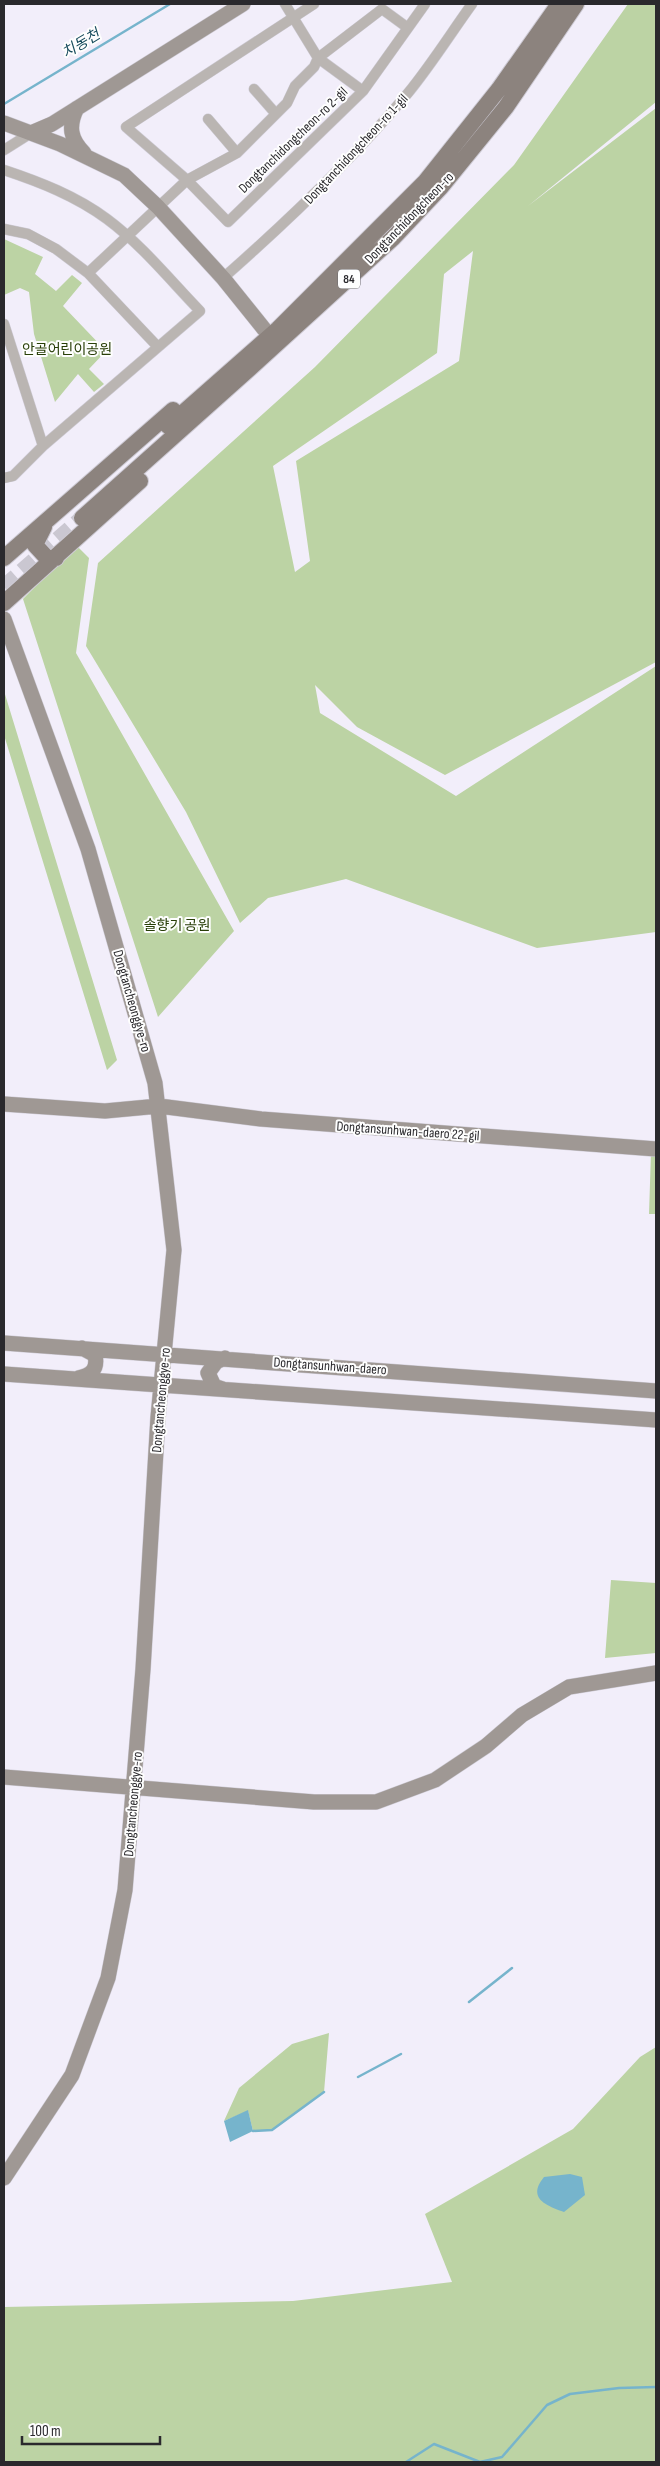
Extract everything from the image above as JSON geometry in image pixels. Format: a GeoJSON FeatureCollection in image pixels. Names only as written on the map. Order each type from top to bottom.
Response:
{"type":"FeatureCollection","features":[{"type":"Feature","properties":{"kind":"main road","name":"Dongtanchidongcheon-ro"},"geometry":{"type":"LineString","coordinates":[[566,6],[506,107],[441,187],[393,238],[341,286],[79,514],[278,329],[425,182],[566,6]]}},
{"type":"Feature","properties":{"kind":"main road"},"geometry":{"type":"LineString","coordinates":[[4,558],[264,329],[334,271]]}},
{"type":"Feature","properties":{"kind":"main road"},"geometry":{"type":"LineString","coordinates":[[4,603],[283,354],[341,286]]}},
{"type":"Feature","properties":{"kind":"main road"},"geometry":{"type":"LineString","coordinates":[[46,523],[35,545],[47,558],[56,558]]}},
{"type":"Feature","properties":{"kind":"street"},"geometry":{"type":"LineString","coordinates":[[4,150],[25,131],[52,124],[243,4]]}},
{"type":"Feature","properties":{"kind":"street"},"geometry":{"type":"LineString","coordinates":[[285,4],[318,58],[363,91]]}},
{"type":"Feature","properties":{"kind":"street","name":"Dongtanchidongcheon-ro 2-gil"},"geometry":{"type":"LineString","coordinates":[[314,4],[126,127],[187,180],[228,222],[363,91],[425,4]]}},
{"type":"Feature","properties":{"kind":"street","name":"Dongtanchidongcheon-ro 1-gil"},"geometry":{"type":"LineString","coordinates":[[223,278],[282,226],[357,150],[409,91],[471,4]]}},
{"type":"Feature","properties":{"kind":"street"},"geometry":{"type":"LineString","coordinates":[[88,273],[187,180],[237,153],[288,103],[294,86],[314,67],[318,58],[382,9],[408,28]]}},
{"type":"Feature","properties":{"kind":"street"},"geometry":{"type":"LineString","coordinates":[[254,89],[276,114]]}},
{"type":"Feature","properties":{"kind":"street"},"geometry":{"type":"LineString","coordinates":[[77,108],[70,121],[72,135],[75,144],[86,156]]}},
{"type":"Feature","properties":{"kind":"street"},"geometry":{"type":"LineString","coordinates":[[208,119],[237,153]]}},
{"type":"Feature","properties":{"kind":"street"},"geometry":{"type":"LineString","coordinates":[[4,123],[86,156],[124,175],[158,207],[223,278],[264,329]]}},
{"type":"Feature","properties":{"kind":"street"},"geometry":{"type":"LineString","coordinates":[[4,170],[42,183],[67,195],[107,219],[128,236],[200,311],[44,446],[13,476],[4,478]]}},
{"type":"Feature","properties":{"kind":"street"},"geometry":{"type":"LineString","coordinates":[[4,229],[28,234],[56,250],[88,273],[158,348]]}},
{"type":"Feature","properties":{"kind":"street"},"geometry":{"type":"LineString","coordinates":[[4,324],[7,346],[44,446]]}},
{"type":"Feature","properties":{"kind":"street","name":"Dongtancheonggye-ro"},"geometry":{"type":"LineString","coordinates":[[4,619],[88,849],[155,1082],[174,1250],[160,1384],[135,1788],[126,1890],[108,1978],[72,2075],[4,2178]]}},
{"type":"Feature","properties":{"kind":"street","name":"Dongtansunhwan-daero 22-gil"},"geometry":{"type":"LineString","coordinates":[[4,1104],[105,1110],[159,1106],[261,1119],[656,1149]]}},
{"type":"Feature","properties":{"kind":"street","name":"Dongtansunhwan-daero"},"geometry":{"type":"LineString","coordinates":[[4,1343],[164,1353],[656,1391]]}},
{"type":"Feature","properties":{"kind":"street"},"geometry":{"type":"LineString","coordinates":[[76,1378],[86,1377],[93,1371],[96,1363],[95,1355],[82,1348]]}},
{"type":"Feature","properties":{"kind":"street"},"geometry":{"type":"LineString","coordinates":[[224,1389],[214,1386],[208,1373],[216,1362],[225,1358]]}},
{"type":"Feature","properties":{"kind":"street"},"geometry":{"type":"LineString","coordinates":[[4,1374],[656,1420]]}},
{"type":"Feature","properties":{"kind":"street"},"geometry":{"type":"LineString","coordinates":[[4,1777],[314,1802],[376,1802],[435,1780],[486,1746],[522,1716],[569,1687],[656,1673]]}},
{"type":"Feature","properties":{"kind":"green space"},"geometry":{"type":"Polygon","coordinates":[[[628,4],[656,4],[656,102],[528,206],[656,108],[656,662],[445,775],[357,727],[315,685],[320,713],[456,796],[656,666],[656,932],[537,948],[346,879],[268,898],[240,923],[186,812],[86,646],[98,563],[315,367],[514,165],[628,4]],[[473,251],[444,274],[437,353],[273,466],[295,572],[310,561],[296,461],[459,361],[473,251]]]}},
{"type":"Feature","properties":{"kind":"green space","name":"안골어린이공원"},"geometry":{"type":"Polygon","coordinates":[[[4,239],[43,257],[35,274],[56,291],[72,275],[82,283],[63,306],[106,351],[89,369],[104,384],[94,392],[78,374],[55,402],[34,334],[29,292],[20,288],[4,295],[4,239]]]}},
{"type":"Feature","properties":{"kind":"green space","name":"솔향기 공원"},"geometry":{"type":"Polygon","coordinates":[[[76,545],[89,558],[76,653],[234,931],[158,1017],[23,599],[76,545]]]}},
{"type":"Feature","properties":{"kind":"green space"},"geometry":{"type":"Polygon","coordinates":[[[4,691],[117,1060],[107,1070],[4,735],[4,691]]]}},
{"type":"Feature","properties":{"kind":"green space"},"geometry":{"type":"Polygon","coordinates":[[[651,1152],[656,1152],[656,1214],[649,1214],[651,1152]]]}},
{"type":"Feature","properties":{"kind":"green space"},"geometry":{"type":"Polygon","coordinates":[[[611,1580],[656,1583],[656,1653],[605,1658],[611,1580]]]}},
{"type":"Feature","properties":{"kind":"green space"},"geometry":{"type":"Polygon","coordinates":[[[329,2033],[324,2092],[272,2130],[253,2131],[248,2111],[224,2121],[239,2088],[292,2044],[329,2033]]]}},
{"type":"Feature","properties":{"kind":"green space"},"geometry":{"type":"Polygon","coordinates":[[[656,2047],[656,2462],[4,2462],[4,2307],[293,2301],[452,2282],[425,2214],[573,2129],[640,2057],[656,2047]]]}},
{"type":"Feature","properties":{"kind":"water"},"geometry":{"type":"Polygon","coordinates":[[[248,2110],[253,2131],[230,2142],[224,2121],[248,2110]]]}},
{"type":"Feature","properties":{"kind":"water"},"geometry":{"type":"Polygon","coordinates":[[[570,2174],[582,2177],[585,2195],[564,2212],[550,2207],[540,2200],[537,2190],[544,2177],[570,2174]]]}},
{"type":"Feature","properties":{"kind":"waterway","name":"치동천"},"geometry":{"type":"LineString","coordinates":[[4,104],[170,4]]}},
{"type":"Feature","properties":{"kind":"waterway"},"geometry":{"type":"LineString","coordinates":[[469,2002],[512,1968]]}},
{"type":"Feature","properties":{"kind":"waterway"},"geometry":{"type":"LineString","coordinates":[[358,2077],[401,2054]]}},
{"type":"Feature","properties":{"kind":"waterway"},"geometry":{"type":"LineString","coordinates":[[253,2131],[272,2130],[324,2092]]}},
{"type":"Feature","properties":{"kind":"waterway"},"geometry":{"type":"LineString","coordinates":[[406,2462],[434,2444],[480,2462],[502,2457],[547,2405],[570,2394],[619,2388],[656,2387]]}},
{"type":"Feature","properties":{"kind":"tunnel"},"geometry":{"type":"LineString","coordinates":[[4,587],[82,518]]}}]}
